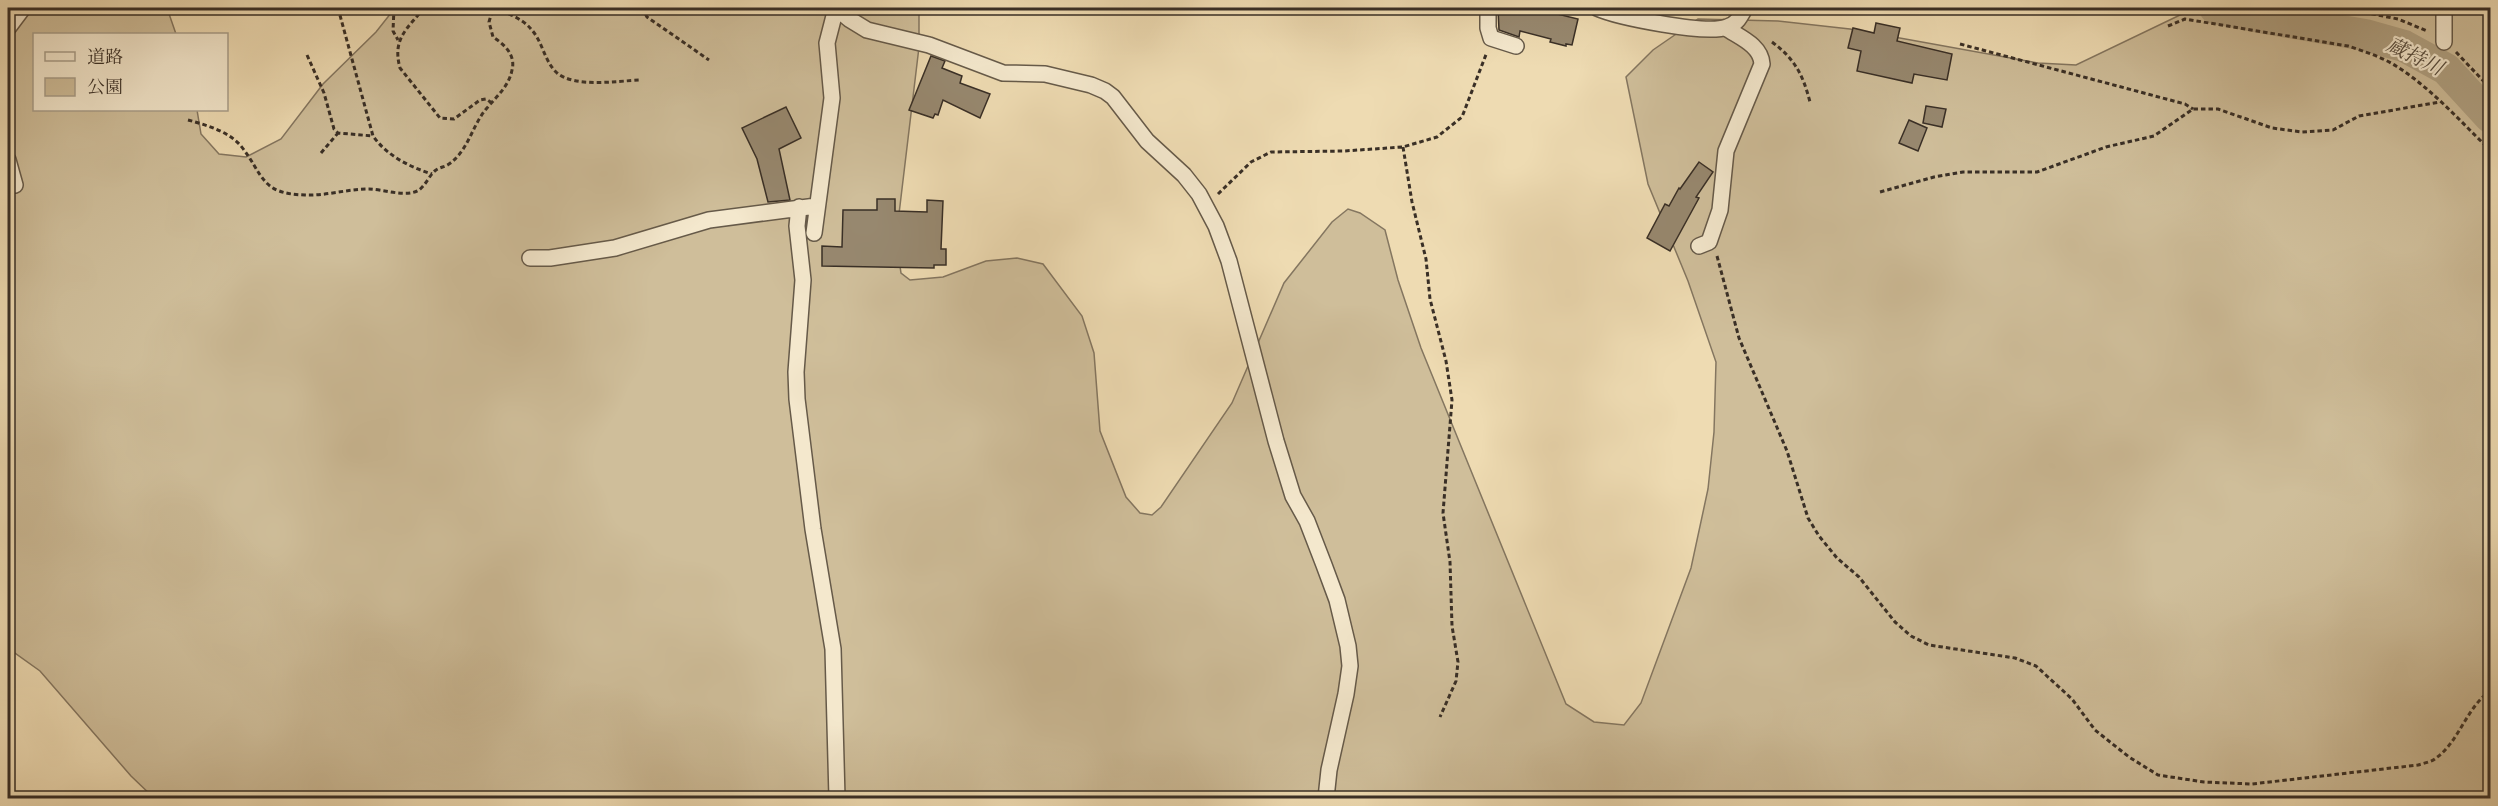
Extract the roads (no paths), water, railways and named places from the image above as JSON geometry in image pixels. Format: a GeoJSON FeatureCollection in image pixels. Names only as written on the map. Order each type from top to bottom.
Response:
{"type":"FeatureCollection","features":[{"type":"Feature","properties":{"kind":"street"},"geometry":{"type":"LineString","coordinates":[[8,28],[23,8]]}},
{"type":"Feature","properties":{"kind":"street"},"geometry":{"type":"LineString","coordinates":[[813,233],[832,98],[826,43],[836,8],[867,30],[929,45],[1003,72],[1045,74],[1091,85],[1105,91],[1113,97],[1147,141],[1184,175],[1207,207],[1229,261],[1276,441],[1293,496],[1307,521],[1324,565],[1348,646],[1350,666],[1346,694],[1329,770],[1326,798]]}},
{"type":"Feature","properties":{"kind":"street"},"geometry":{"type":"LineString","coordinates":[[1488,8],[1488,28],[1491,38],[1516,46]]}},
{"type":"Feature","properties":{"kind":"street"},"geometry":{"type":"LineString","coordinates":[[1597,8],[1622,16],[1704,29],[1725,28],[1738,20],[1745,8]]}},
{"type":"Feature","properties":{"kind":"street"},"geometry":{"type":"LineString","coordinates":[[2444,8],[2444,42]]}},
{"type":"Feature","properties":{"kind":"street"},"geometry":{"type":"LineString","coordinates":[[1704,244],[1720,210],[1726,151],[1762,64],[1761,55],[1754,47],[1725,28]]}},
{"type":"Feature","properties":{"kind":"street"},"geometry":{"type":"LineString","coordinates":[[8,160],[15,185]]}},
{"type":"Feature","properties":{"kind":"street"},"geometry":{"type":"LineString","coordinates":[[530,258],[550,258],[615,248],[709,220],[816,206]]}},
{"type":"Feature","properties":{"kind":"street"},"geometry":{"type":"LineString","coordinates":[[799,207],[797,226],[803,280],[796,381],[808,492],[832,649],[837,798]]}},
{"type":"Feature","properties":{"kind":"waterway","name":"蔵持川"},"geometry":{"type":"LineString","coordinates":[[2215,8],[2365,35],[2404,46],[2446,69],[2490,117]]}}]}
